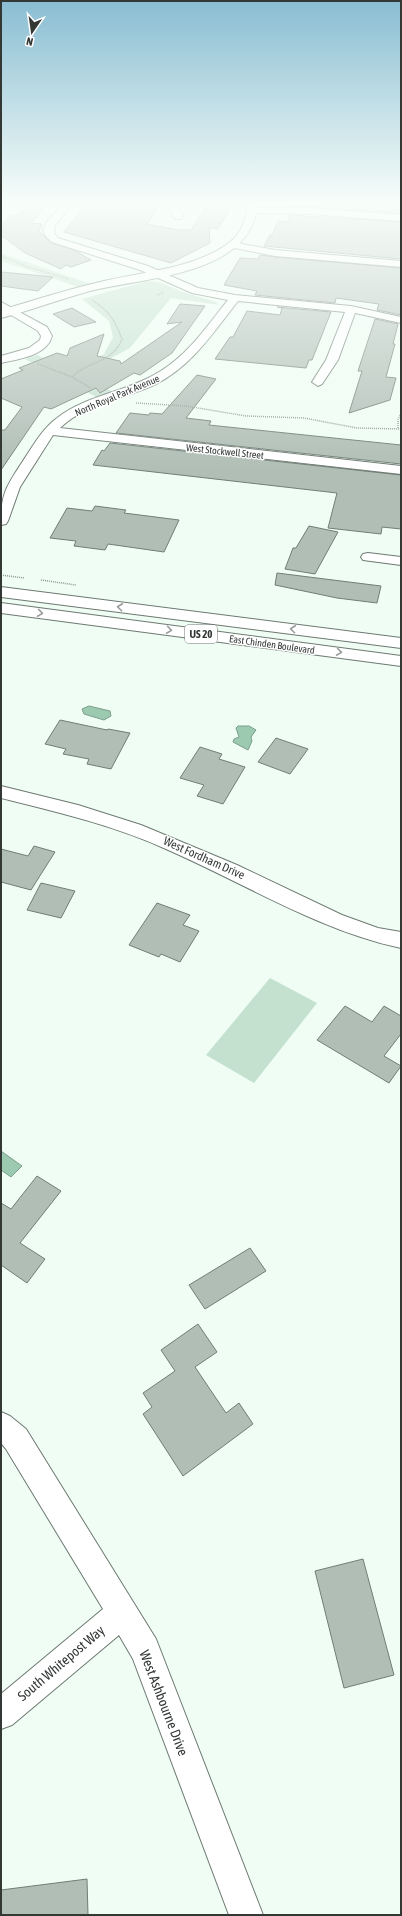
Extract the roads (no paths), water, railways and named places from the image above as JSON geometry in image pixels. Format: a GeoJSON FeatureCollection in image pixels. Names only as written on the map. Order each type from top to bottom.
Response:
{"type":"FeatureCollection","features":[{"type":"Feature","properties":{"kind":"main road"},"geometry":{"type":"LineString","coordinates":[[6,313],[72,292]]}},
{"type":"Feature","properties":{"kind":"main road","name":"East Chinden Boulevard"},"geometry":{"type":"LineString","coordinates":[[1,592],[401,644]]}},
{"type":"Feature","properties":{"kind":"main road","name":"East Chinden Boulevard"},"geometry":{"type":"LineString","coordinates":[[1,608],[401,661]]}},
{"type":"Feature","properties":{"kind":"street"},"geometry":{"type":"LineString","coordinates":[[204,292],[235,298],[351,309],[401,320]]}},
{"type":"Feature","properties":{"kind":"street","name":"North Royal Park Avenue"},"geometry":{"type":"LineString","coordinates":[[2,519],[13,487],[50,431],[61,421],[76,411],[143,386],[177,366],[199,343],[235,298]]}},
{"type":"Feature","properties":{"kind":"street"},"geometry":{"type":"LineString","coordinates":[[1,305],[6,313],[43,329],[47,334],[47,339],[43,345],[1,360]]}},
{"type":"Feature","properties":{"kind":"street"},"geometry":{"type":"LineString","coordinates":[[318,382],[332,360],[351,309]]}},
{"type":"Feature","properties":{"kind":"street","name":"West Stockwell Street"},"geometry":{"type":"LineString","coordinates":[[50,431],[401,470]]}},
{"type":"Feature","properties":{"kind":"street"},"geometry":{"type":"LineString","coordinates":[[368,557],[401,561]]}},
{"type":"Feature","properties":{"kind":"street","name":"West Fordham Drive"},"geometry":{"type":"LineString","coordinates":[[1,792],[56,805],[152,835],[269,887],[332,919],[386,938],[401,940]]}},
{"type":"Feature","properties":{"kind":"street","name":"West Ashbourne Drive"},"geometry":{"type":"LineString","coordinates":[[1,1425],[16,1439],[145,1650],[246,1915]]}},
{"type":"Feature","properties":{"kind":"street","name":"South Whitepost Way"},"geometry":{"type":"LineString","coordinates":[[1,1714],[122,1613]]}}]}
